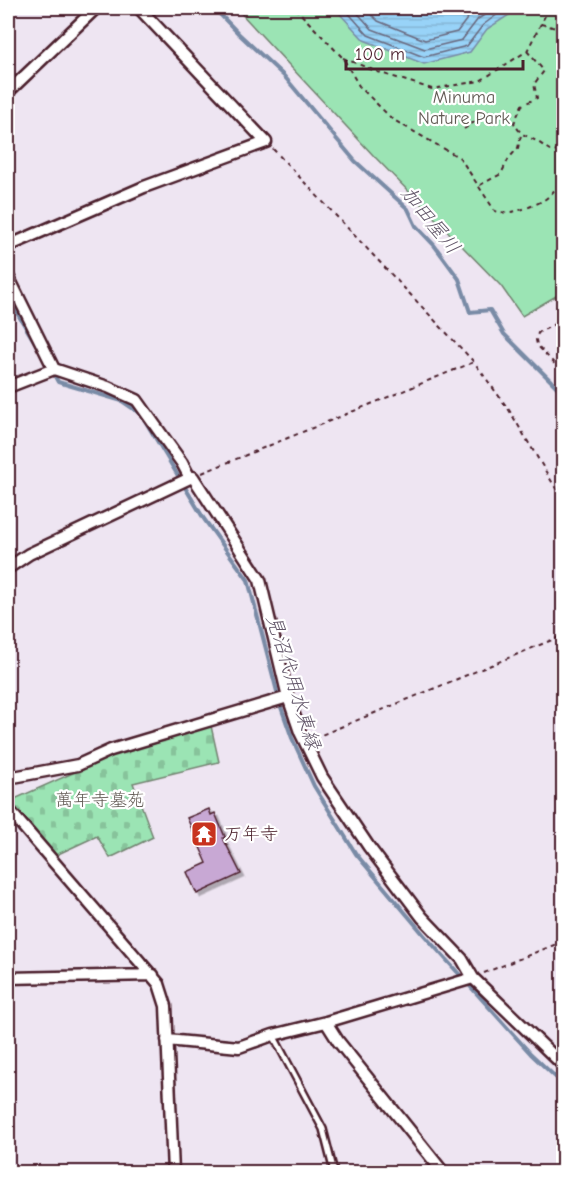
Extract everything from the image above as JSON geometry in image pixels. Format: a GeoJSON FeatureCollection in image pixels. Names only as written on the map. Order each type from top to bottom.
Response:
{"type":"FeatureCollection","features":[{"type":"Feature","properties":{"kind":"street"},"geometry":{"type":"LineString","coordinates":[[8,92],[96,8]]}},
{"type":"Feature","properties":{"kind":"street"},"geometry":{"type":"LineString","coordinates":[[8,246],[144,187],[266,142],[139,8]]}},
{"type":"Feature","properties":{"kind":"street"},"geometry":{"type":"LineString","coordinates":[[8,276],[54,369]]}},
{"type":"Feature","properties":{"kind":"street"},"geometry":{"type":"LineString","coordinates":[[8,387],[54,369],[108,387],[137,400],[182,463],[190,478],[29,554],[8,568]]}},
{"type":"Feature","properties":{"kind":"street"},"geometry":{"type":"LineString","coordinates":[[192,477],[260,580],[288,697],[300,732],[322,777],[369,848],[422,917],[462,959],[474,978],[564,1066]]}},
{"type":"Feature","properties":{"kind":"street"},"geometry":{"type":"LineString","coordinates":[[8,778],[78,765],[111,750],[288,697]]}},
{"type":"Feature","properties":{"kind":"street"},"geometry":{"type":"LineString","coordinates":[[8,809],[159,984],[166,1006],[172,1173]]}},
{"type":"Feature","properties":{"kind":"street"},"geometry":{"type":"LineString","coordinates":[[8,978],[153,975]]}},
{"type":"Feature","properties":{"kind":"street"},"geometry":{"type":"LineString","coordinates":[[167,1040],[239,1047],[273,1035],[326,1022],[474,978]]}},
{"type":"Feature","properties":{"kind":"street"},"geometry":{"type":"LineString","coordinates":[[326,1022],[338,1041],[443,1173]]}},
{"type":"Feature","properties":{"kind":"lane"},"geometry":{"type":"LineString","coordinates":[[273,1035],[323,1130],[334,1173]]}},
{"type":"Feature","properties":{"kind":"path"},"geometry":{"type":"LineString","coordinates":[[295,8],[343,58],[359,86],[392,119],[460,158],[495,212],[502,214],[546,199],[564,177],[564,146]]}},
{"type":"Feature","properties":{"kind":"path"},"geometry":{"type":"LineString","coordinates":[[343,58],[432,89],[480,81],[527,51],[549,8]]}},
{"type":"Feature","properties":{"kind":"path"},"geometry":{"type":"LineString","coordinates":[[541,24],[564,30]]}},
{"type":"Feature","properties":{"kind":"path"},"geometry":{"type":"LineString","coordinates":[[527,51],[544,71],[534,84],[537,98],[522,105],[513,123],[521,135],[537,141],[549,151],[560,152]]}},
{"type":"Feature","properties":{"kind":"path"},"geometry":{"type":"LineString","coordinates":[[464,129],[489,112],[502,115],[503,111],[518,113]]}},
{"type":"Feature","properties":{"kind":"path"},"geometry":{"type":"LineString","coordinates":[[479,186],[501,174],[509,158],[518,148],[521,135]]}},
{"type":"Feature","properties":{"kind":"path"},"geometry":{"type":"LineString","coordinates":[[266,142],[474,362],[509,410],[564,502]]}},
{"type":"Feature","properties":{"kind":"path"},"geometry":{"type":"LineString","coordinates":[[564,319],[538,333],[536,340],[537,345],[564,374]]}},
{"type":"Feature","properties":{"kind":"path"},"geometry":{"type":"LineString","coordinates":[[192,477],[474,362]]}},
{"type":"Feature","properties":{"kind":"path"},"geometry":{"type":"LineString","coordinates":[[305,741],[564,634]]}},
{"type":"Feature","properties":{"kind":"path"},"geometry":{"type":"LineString","coordinates":[[474,978],[564,941]]}},
{"type":"Feature","properties":{"kind":"green space","name":"Minuma Nature Park"},"geometry":{"type":"Polygon","coordinates":[[[236,8],[563,8],[563,292],[522,316],[501,286],[373,155],[236,8]]]}},
{"type":"Feature","properties":{"kind":"green space","name":"萬年寺墓苑"},"geometry":{"type":"Polygon","coordinates":[[[211,726],[219,762],[133,783],[153,837],[110,858],[97,836],[56,855],[10,801],[120,752],[211,726]]]}},
{"type":"Feature","properties":{"kind":"water"},"geometry":{"type":"Polygon","coordinates":[[[338,8],[512,8],[512,13],[487,29],[470,52],[424,64],[364,40],[339,13],[338,8]]]}},
{"type":"Feature","properties":{"kind":"building"},"geometry":{"type":"Polygon","coordinates":[[[209,809],[211,815],[215,813],[225,837],[223,838],[241,874],[197,894],[187,872],[207,863],[187,818],[209,809]]]}},
{"type":"Feature","properties":{"kind":"waterway","name":"加田屋川"},"geometry":{"type":"LineString","coordinates":[[214,8],[284,76],[355,161],[408,209],[416,226],[434,245],[459,279],[470,312],[490,310],[504,334],[564,394]]}},
{"type":"Feature","properties":{"kind":"waterway","name":"見沼代用水東縁"},"geometry":{"type":"LineString","coordinates":[[8,298],[37,346]]}},
{"type":"Feature","properties":{"kind":"waterway","name":"見沼代用水東縁"},"geometry":{"type":"LineString","coordinates":[[52,371],[58,382],[122,401],[141,414],[204,519],[248,580],[281,707],[292,738],[314,786],[356,854],[424,935],[531,1054],[564,1085]]}},
{"type":"Feature","properties":{"kind":"place","name":"万年寺"},"geometry":{"type":"Point","coordinates":[204,834]}}]}
